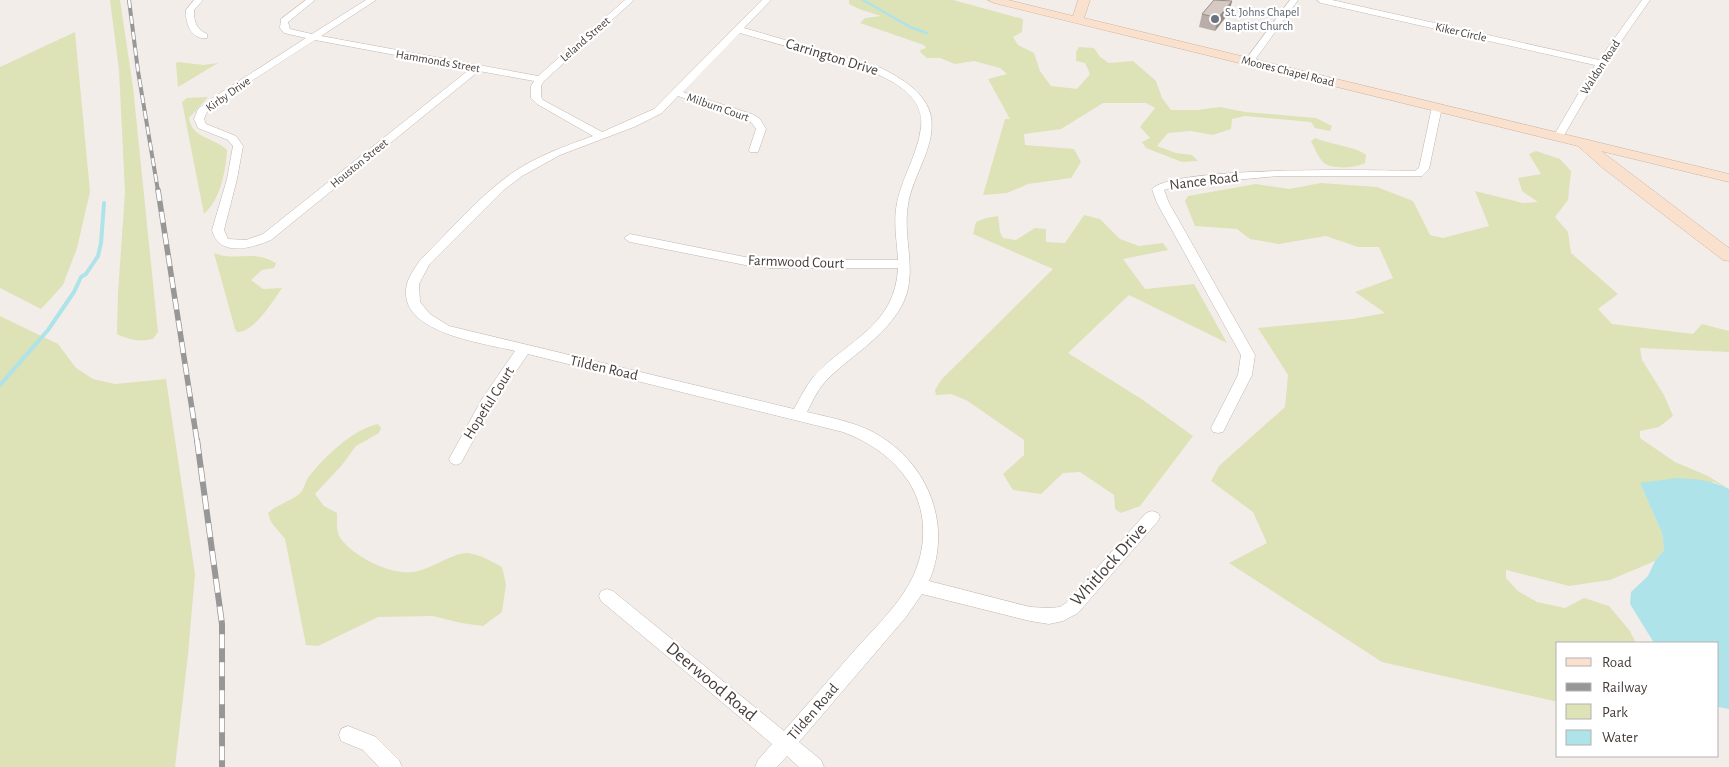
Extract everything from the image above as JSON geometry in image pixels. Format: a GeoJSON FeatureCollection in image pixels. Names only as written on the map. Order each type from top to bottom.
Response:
{"type":"FeatureCollection","features":[{"type":"Feature","properties":{"kind":"main road","name":"Moores Chapel Road"},"geometry":{"type":"LineString","coordinates":[[994,0],[1729,178]]}},
{"type":"Feature","properties":{"kind":"main road"},"geometry":{"type":"LineString","coordinates":[[1078,20],[1084,0]]}},
{"type":"Feature","properties":{"kind":"main road"},"geometry":{"type":"LineString","coordinates":[[1615,150],[1622,174]]}},
{"type":"Feature","properties":{"kind":"main road","name":"Moores Chapel Road"},"geometry":{"type":"LineString","coordinates":[[1622,174],[1729,256]]}},
{"type":"Feature","properties":{"kind":"street"},"geometry":{"type":"LineString","coordinates":[[199,0],[192,6],[189,14],[194,30],[204,36]]}},
{"type":"Feature","properties":{"kind":"street","name":"Hammonds Street"},"geometry":{"type":"LineString","coordinates":[[311,0],[291,15],[283,24],[284,28],[292,33],[312,38],[540,79]]}},
{"type":"Feature","properties":{"kind":"street","name":"Kirby Drive"},"geometry":{"type":"LineString","coordinates":[[236,245],[221,239],[218,230],[232,179],[238,146],[232,138],[202,126],[200,116],[214,101],[372,0]]}},
{"type":"Feature","properties":{"kind":"street","name":"Leland Street"},"geometry":{"type":"LineString","coordinates":[[540,79],[630,0]]}},
{"type":"Feature","properties":{"kind":"street","name":"Tilden Road"},"geometry":{"type":"LineString","coordinates":[[765,767],[919,586],[926,568],[932,529],[928,505],[916,480],[893,453],[874,439],[846,427],[455,332],[430,323],[415,307],[412,298],[414,279],[424,263],[518,174],[556,153],[650,116],[676,93],[767,0]]}},
{"type":"Feature","properties":{"kind":"street"},"geometry":{"type":"LineString","coordinates":[[1249,62],[1294,0]]}},
{"type":"Feature","properties":{"kind":"street","name":"Kiker Circle"},"geometry":{"type":"LineString","coordinates":[[1321,0],[1601,63]]}},
{"type":"Feature","properties":{"kind":"street","name":"Waldon Road"},"geometry":{"type":"LineString","coordinates":[[1558,137],[1601,63],[1646,0]]}},
{"type":"Feature","properties":{"kind":"street","name":"Carrington Drive"},"geometry":{"type":"LineString","coordinates":[[737,29],[878,70],[899,81],[918,100],[923,108],[927,126],[901,209],[905,264],[901,293],[890,315],[810,390],[798,415]]}},
{"type":"Feature","properties":{"kind":"street","name":"Houston Street"},"geometry":{"type":"LineString","coordinates":[[236,245],[252,243],[272,233],[477,68]]}},
{"type":"Feature","properties":{"kind":"street"},"geometry":{"type":"LineString","coordinates":[[540,79],[535,92],[538,100],[601,136]]}},
{"type":"Feature","properties":{"kind":"street","name":"Milburn Court"},"geometry":{"type":"LineString","coordinates":[[676,93],[748,116],[756,121],[761,129],[754,150]]}},
{"type":"Feature","properties":{"kind":"street","name":"Nance Road"},"geometry":{"type":"LineString","coordinates":[[1218,428],[1245,375],[1248,356],[1163,203],[1158,189],[1164,185],[1181,182],[1278,173],[1418,174],[1424,169],[1437,107]]}},
{"type":"Feature","properties":{"kind":"street","name":"Moores Chapel Road"},"geometry":{"type":"LineString","coordinates":[[1582,143],[1609,166],[1622,174]]}},
{"type":"Feature","properties":{"kind":"street","name":"Farmwood Court"},"geometry":{"type":"LineString","coordinates":[[630,238],[745,261],[770,264],[905,264]]}},
{"type":"Feature","properties":{"kind":"street","name":"Hopeful Court"},"geometry":{"type":"LineString","coordinates":[[456,459],[471,429],[500,382],[524,349]]}},
{"type":"Feature","properties":{"kind":"street","name":"Whitlock Drive"},"geometry":{"type":"LineString","coordinates":[[919,586],[1030,614],[1049,616],[1063,614],[1072,608],[1152,517]]}},
{"type":"Feature","properties":{"kind":"street","name":"Deerwood Road"},"geometry":{"type":"LineString","coordinates":[[607,596],[814,767]]}},
{"type":"Feature","properties":{"kind":"street"},"geometry":{"type":"LineString","coordinates":[[348,735],[369,743],[392,767]]}},
{"type":"Feature","properties":{"kind":"green space"},"geometry":{"type":"Polygon","coordinates":[[[110,0],[120,0],[133,87],[158,332],[153,339],[148,340],[135,340],[117,334],[125,192],[119,70],[110,0]]]}},
{"type":"Feature","properties":{"kind":"green space"},"geometry":{"type":"Polygon","coordinates":[[[849,0],[953,0],[1023,19],[1022,32],[1013,37],[1018,45],[1034,53],[1040,71],[1051,86],[1077,89],[1090,74],[1085,63],[1076,61],[1076,52],[1079,47],[1094,48],[1100,57],[1109,63],[1133,61],[1156,81],[1162,98],[1171,110],[1197,110],[1220,107],[1245,112],[1316,118],[1332,126],[1330,131],[1315,128],[1311,122],[1245,116],[1232,119],[1231,129],[1213,135],[1190,131],[1168,133],[1157,146],[1176,153],[1192,155],[1198,161],[1182,162],[1146,148],[1142,142],[1150,138],[1140,127],[1155,108],[1146,103],[1103,103],[1061,129],[1024,134],[1025,145],[1074,149],[1081,162],[1071,178],[1028,184],[1007,193],[983,195],[1005,119],[1010,119],[988,79],[1007,74],[1000,68],[974,61],[955,64],[940,58],[927,58],[920,50],[926,48],[924,45],[860,23],[865,18],[881,16],[849,4],[849,0]]]}},
{"type":"Feature","properties":{"kind":"green space"},"geometry":{"type":"Polygon","coordinates":[[[75,32],[90,192],[77,248],[63,285],[41,309],[0,288],[0,67],[75,32]]]}},
{"type":"Feature","properties":{"kind":"green space"},"geometry":{"type":"Polygon","coordinates":[[[176,63],[203,65],[218,63],[178,87],[176,63]]]}},
{"type":"Feature","properties":{"kind":"green space"},"geometry":{"type":"Polygon","coordinates":[[[208,97],[189,118],[191,125],[199,134],[227,150],[221,185],[210,208],[204,214],[182,102],[187,98],[208,97]]]}},
{"type":"Feature","properties":{"kind":"green space"},"geometry":{"type":"Polygon","coordinates":[[[1315,138],[1362,152],[1366,155],[1365,163],[1344,167],[1327,165],[1319,157],[1311,141],[1315,138]]]}},
{"type":"Feature","properties":{"kind":"green space"},"geometry":{"type":"Polygon","coordinates":[[[1536,151],[1560,159],[1571,171],[1568,200],[1555,217],[1568,232],[1571,253],[1618,294],[1598,309],[1612,324],[1693,334],[1702,324],[1729,331],[1729,352],[1640,348],[1642,360],[1664,395],[1673,416],[1659,427],[1640,431],[1640,438],[1675,462],[1708,476],[1729,489],[1714,482],[1640,483],[1662,533],[1664,550],[1655,561],[1610,580],[1569,586],[1506,570],[1506,578],[1518,591],[1537,602],[1565,608],[1584,598],[1609,606],[1630,631],[1636,642],[1556,642],[1556,702],[1382,662],[1229,563],[1267,543],[1253,512],[1211,481],[1219,466],[1285,407],[1288,375],[1258,328],[1352,319],[1385,313],[1355,292],[1393,278],[1379,247],[1358,247],[1326,236],[1279,244],[1250,239],[1237,229],[1195,226],[1185,201],[1188,196],[1256,184],[1289,189],[1321,183],[1377,187],[1413,201],[1430,235],[1443,238],[1489,226],[1475,191],[1523,203],[1538,202],[1522,191],[1518,178],[1541,174],[1529,154],[1536,151]]]}},
{"type":"Feature","properties":{"kind":"green space"},"geometry":{"type":"Polygon","coordinates":[[[1084,215],[1100,219],[1120,239],[1139,246],[1163,243],[1168,250],[1123,259],[1145,289],[1194,284],[1227,343],[1129,295],[1068,353],[1143,400],[1193,436],[1140,506],[1121,513],[1115,509],[1114,495],[1080,472],[1063,473],[1041,494],[1013,490],[1003,474],[1024,455],[1024,440],[966,400],[951,394],[936,395],[935,390],[942,379],[1053,269],[973,234],[976,222],[998,216],[1000,232],[1003,238],[1016,240],[1035,228],[1046,229],[1046,242],[1065,243],[1084,215]]]}},
{"type":"Feature","properties":{"kind":"green space"},"geometry":{"type":"Polygon","coordinates":[[[214,253],[230,256],[260,257],[276,263],[274,268],[262,270],[251,280],[263,289],[282,288],[256,322],[243,331],[237,332],[235,329],[214,253]]]}},
{"type":"Feature","properties":{"kind":"green space"},"geometry":{"type":"Polygon","coordinates":[[[0,316],[58,344],[76,368],[93,379],[115,384],[166,379],[195,574],[175,767],[0,767],[0,316]]]}},
{"type":"Feature","properties":{"kind":"green space"},"geometry":{"type":"Polygon","coordinates":[[[378,424],[381,428],[379,433],[356,446],[342,465],[315,494],[324,506],[337,513],[339,536],[347,546],[364,558],[394,571],[420,571],[467,553],[485,558],[502,567],[506,584],[502,612],[483,626],[433,616],[378,617],[318,646],[306,645],[285,539],[271,522],[268,513],[298,495],[314,470],[339,445],[368,427],[378,424]]]}},
{"type":"Feature","properties":{"kind":"water"},"geometry":{"type":"Polygon","coordinates":[[[1677,478],[1704,480],[1729,489],[1729,709],[1719,707],[1719,642],[1653,642],[1630,604],[1631,592],[1648,576],[1655,561],[1664,550],[1662,533],[1640,483],[1677,478]]]}},
{"type":"Feature","properties":{"kind":"building"},"geometry":{"type":"Polygon","coordinates":[[[1214,0],[1232,1],[1218,18],[1202,14],[1214,0]]]}},
{"type":"Feature","properties":{"kind":"waterway"},"geometry":{"type":"LineString","coordinates":[[863,0],[910,27],[927,33]]}},
{"type":"Feature","properties":{"kind":"waterway"},"geometry":{"type":"LineString","coordinates":[[0,385],[48,330],[74,292],[81,277],[86,274],[98,256],[101,243],[104,203]]}},
{"type":"Feature","properties":{"kind":"railway"},"geometry":{"type":"LineString","coordinates":[[129,0],[138,71],[158,191]]}},
{"type":"Feature","properties":{"kind":"railway"},"geometry":{"type":"LineString","coordinates":[[158,190],[197,441]]}},
{"type":"Feature","properties":{"kind":"railway"},"geometry":{"type":"LineString","coordinates":[[197,440],[222,624],[222,767]]}},
{"type":"Feature","properties":{"kind":"place","name":"St. Johns Chapel Baptist Church"},"geometry":{"type":"Point","coordinates":[1215,19]}}]}
